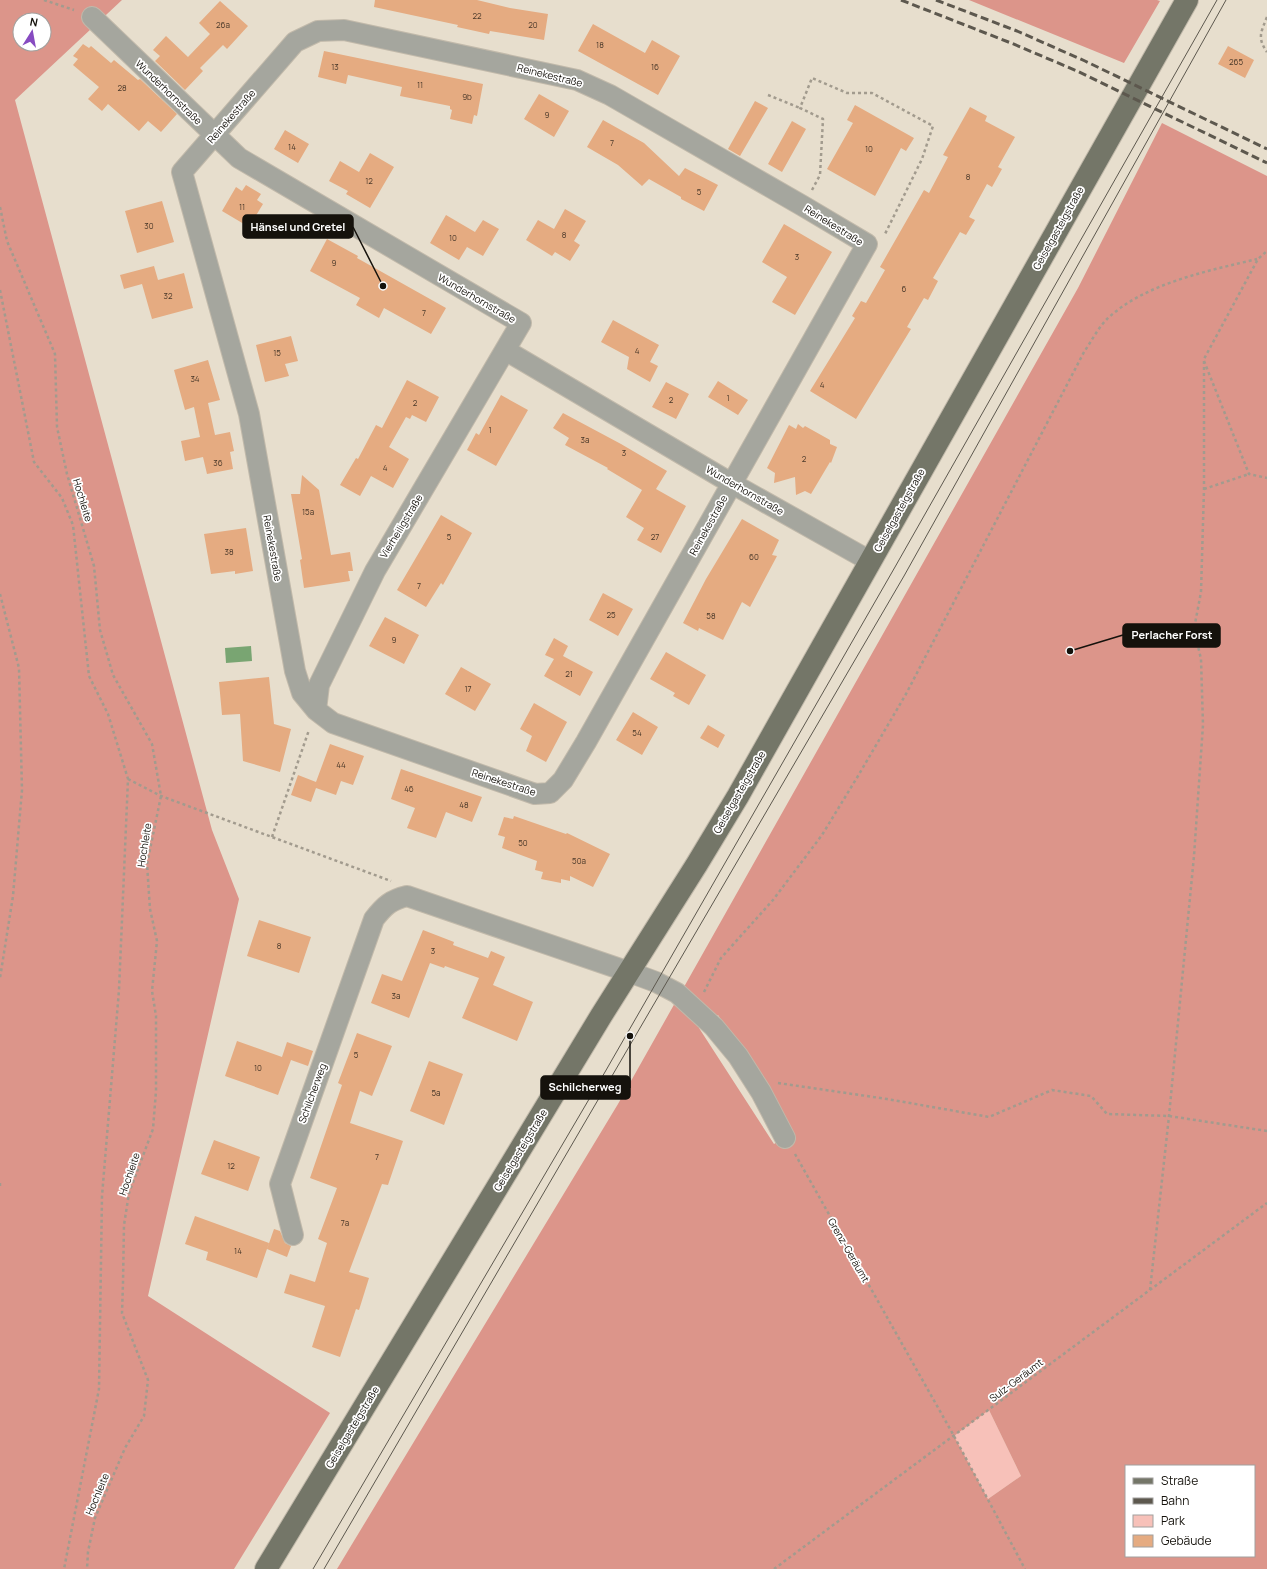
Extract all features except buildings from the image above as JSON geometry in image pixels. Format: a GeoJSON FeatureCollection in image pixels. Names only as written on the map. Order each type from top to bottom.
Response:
{"type":"FeatureCollection","features":[{"type":"Feature","properties":{"kind":"main road","name":"Geiselgasteigstraße"},"geometry":{"type":"LineString","coordinates":[[266,1569],[597,1023],[734,803],[1184,1]]}},
{"type":"Feature","properties":{"kind":"street","name":"Wunderhornstraße"},"geometry":{"type":"LineString","coordinates":[[92,17],[239,158],[521,323],[504,350],[731,484],[870,561]]}},
{"type":"Feature","properties":{"kind":"street","name":"Reinekestraße"},"geometry":{"type":"LineString","coordinates":[[344,30],[577,80],[610,95],[867,244],[586,742],[563,780],[550,793],[535,794],[333,723],[316,710],[302,693],[294,671],[249,414],[182,172],[295,42],[318,31],[344,30]]}},
{"type":"Feature","properties":{"kind":"street","name":"Vierheiligstraße"},"geometry":{"type":"LineString","coordinates":[[316,710],[319,686],[375,571],[504,350]]}},
{"type":"Feature","properties":{"kind":"street"},"geometry":{"type":"LineString","coordinates":[[408,896],[629,972],[656,982],[677,993],[714,1027],[738,1056],[761,1092],[785,1138]]}},
{"type":"Feature","properties":{"kind":"street","name":"Schilcherweg"},"geometry":{"type":"LineString","coordinates":[[293,1235],[280,1184],[374,918],[383,906],[395,899],[408,896]]}},
{"type":"Feature","properties":{"kind":"path"},"geometry":{"type":"LineString","coordinates":[[44,0],[92,17]]}},
{"type":"Feature","properties":{"kind":"path"},"geometry":{"type":"LineString","coordinates":[[1267,17],[1260,33],[1261,44],[1267,52]]}},
{"type":"Feature","properties":{"kind":"path"},"geometry":{"type":"LineString","coordinates":[[800,108],[812,78],[847,93],[872,93],[933,126],[922,159],[884,236],[867,244]]}},
{"type":"Feature","properties":{"kind":"path"},"geometry":{"type":"LineString","coordinates":[[768,95],[824,119],[820,175],[814,187]]}},
{"type":"Feature","properties":{"kind":"path","name":"Hochleite"},"geometry":{"type":"LineString","coordinates":[[0,206],[7,240],[55,354],[57,427],[67,474],[94,566],[100,630],[113,675],[152,744],[161,796],[147,864],[150,909],[157,941],[152,991],[156,1016],[156,1091],[153,1129],[129,1193],[124,1225],[122,1313],[148,1380],[144,1416],[125,1448],[95,1518],[88,1552],[88,1569]]}},
{"type":"Feature","properties":{"kind":"path"},"geometry":{"type":"LineString","coordinates":[[1150,1290],[1169,1116],[1194,856],[1203,725],[1201,659],[1194,629],[1201,592],[1204,489],[1204,359],[1258,259],[1267,251]]}},
{"type":"Feature","properties":{"kind":"path"},"geometry":{"type":"LineString","coordinates":[[713,975],[722,958],[773,900],[822,836],[906,694],[1084,352],[1107,320],[1139,296],[1187,277],[1258,259]]}},
{"type":"Feature","properties":{"kind":"path","name":"Hochleite"},"geometry":{"type":"LineString","coordinates":[[0,290],[34,462],[62,498],[73,525],[89,676],[108,714],[128,779],[119,990],[102,1196],[99,1389],[64,1569]]}},
{"type":"Feature","properties":{"kind":"path"},"geometry":{"type":"LineString","coordinates":[[1204,359],[1249,474]]}},
{"type":"Feature","properties":{"kind":"path"},"geometry":{"type":"LineString","coordinates":[[1204,489],[1249,474],[1267,478]]}},
{"type":"Feature","properties":{"kind":"path"},"geometry":{"type":"LineString","coordinates":[[0,594],[19,668],[22,790],[13,896],[0,978]]}},
{"type":"Feature","properties":{"kind":"path"},"geometry":{"type":"LineString","coordinates":[[272,837],[316,710]]}},
{"type":"Feature","properties":{"kind":"path"},"geometry":{"type":"LineString","coordinates":[[128,779],[161,796],[393,882],[408,896]]}},
{"type":"Feature","properties":{"kind":"path"},"geometry":{"type":"LineString","coordinates":[[761,1092],[776,1083],[887,1099],[989,1117],[1052,1090],[1091,1096],[1107,1114],[1169,1116],[1267,1131]]}},
{"type":"Feature","properties":{"kind":"path","name":"Grenz-Geräumt"},"geometry":{"type":"LineString","coordinates":[[785,1138],[954,1436],[1026,1569]]}},
{"type":"Feature","properties":{"kind":"path"},"geometry":{"type":"LineString","coordinates":[[0,1183],[0,1189]]}},
{"type":"Feature","properties":{"kind":"path","name":"Sulz-Geräumt"},"geometry":{"type":"LineString","coordinates":[[774,1569],[1267,1203]]}},
{"type":"Feature","properties":{"kind":"green space"},"geometry":{"type":"Polygon","coordinates":[[[989,1410],[1021,1476],[988,1499],[954,1436],[989,1410]]]}},
{"type":"Feature","properties":{"kind":"shaded area"},"geometry":{"type":"Polygon","coordinates":[[[0,0],[122,0],[15,100],[212,830],[239,899],[148,1296],[330,1413],[234,1569],[0,1569],[0,0]]]}},
{"type":"Feature","properties":{"kind":"shaded area"},"geometry":{"type":"Polygon","coordinates":[[[969,0],[1157,0],[1160,1],[1124,63],[969,0]]]}},
{"type":"Feature","properties":{"kind":"shaded area"},"geometry":{"type":"Polygon","coordinates":[[[1162,123],[1267,176],[1267,1569],[337,1569],[618,1104],[1078,288],[1162,123]],[[718,1015],[699,1028],[774,1144],[793,1131],[718,1015]],[[989,1410],[954,1436],[988,1499],[1021,1476],[989,1410]]]}},
{"type":"Feature","properties":{"kind":"shaded area"},"geometry":{"type":"Polygon","coordinates":[[[251,646],[252,661],[226,663],[225,648],[251,646]]]}},
{"type":"Feature","properties":{"kind":"tram line"},"geometry":{"type":"LineString","coordinates":[[313,1569],[605,1072],[895,567],[1217,0]]}},
{"type":"Feature","properties":{"kind":"tram line"},"geometry":{"type":"LineString","coordinates":[[324,1569],[904,576],[1226,0]]}},
{"type":"Feature","properties":{"kind":"railway"},"geometry":{"type":"LineString","coordinates":[[901,0],[1011,43],[1077,71],[1267,163]]}},
{"type":"Feature","properties":{"kind":"railway"},"geometry":{"type":"LineString","coordinates":[[936,0],[1017,31],[1085,61],[1267,149]]}},
{"type":"Feature","properties":{"kind":"place","name":"Hänsel und Gretel"},"geometry":{"type":"Point","coordinates":[383,286]}},
{"type":"Feature","properties":{"kind":"place","name":"Perlacher Forst"},"geometry":{"type":"Point","coordinates":[1070,651]}},
{"type":"Feature","properties":{"kind":"place","name":"Schilcherweg"},"geometry":{"type":"Point","coordinates":[630,1036]}}]}
